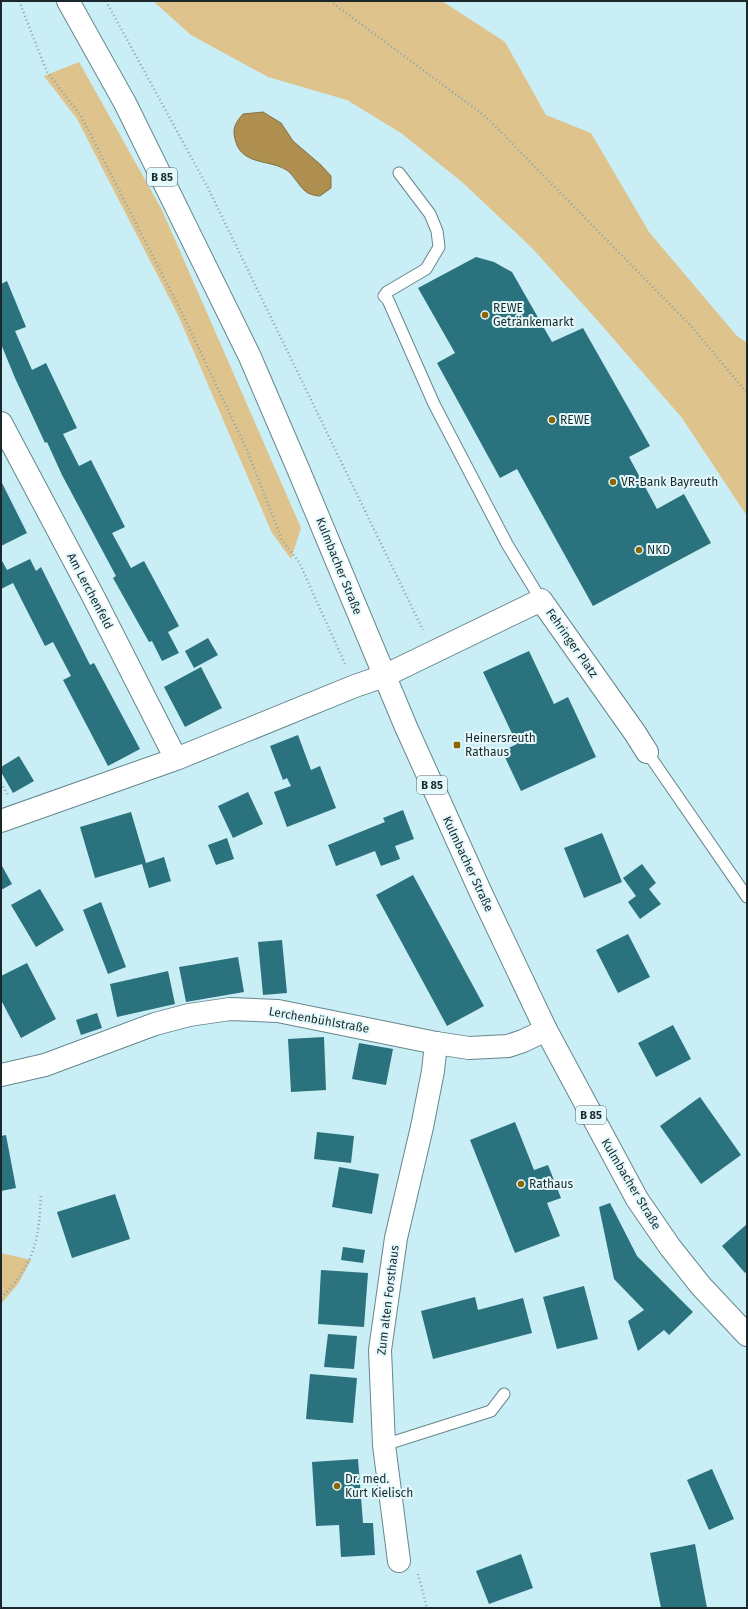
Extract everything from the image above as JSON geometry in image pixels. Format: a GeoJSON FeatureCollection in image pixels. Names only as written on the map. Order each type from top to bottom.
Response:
{"type":"FeatureCollection","features":[{"type":"Feature","properties":{"kind":"street","name":"Kulmbacher Straße"},"geometry":{"type":"LineString","coordinates":[[68,1],[125,103],[250,357],[296,463],[384,676],[480,892],[546,1030],[637,1200],[670,1247],[701,1286],[747,1335]]}},
{"type":"Feature","properties":{"kind":"street","name":"Am Lerchenfeld"},"geometry":{"type":"LineString","coordinates":[[1,423],[176,759]]}},
{"type":"Feature","properties":{"kind":"street","name":"Fehringer Platz"},"geometry":{"type":"LineString","coordinates":[[384,676],[541,600],[635,732],[647,752]]}},
{"type":"Feature","properties":{"kind":"street"},"geometry":{"type":"LineString","coordinates":[[1,821],[176,759],[355,686],[384,676]]}},
{"type":"Feature","properties":{"kind":"street","name":"Lerchenbühlstraße"},"geometry":{"type":"LineString","coordinates":[[1,1075],[45,1066],[155,1024],[189,1015],[230,1009],[278,1011],[436,1043],[469,1048],[508,1046],[523,1042],[546,1030]]}},
{"type":"Feature","properties":{"kind":"street","name":"Zum alten Forsthaus"},"geometry":{"type":"LineString","coordinates":[[399,1561],[384,1445],[380,1350],[396,1238],[422,1127],[433,1071],[436,1043]]}},
{"type":"Feature","properties":{"kind":"lane"},"geometry":{"type":"LineString","coordinates":[[399,173],[430,214],[437,230],[439,247],[426,269],[387,292],[384,296],[388,300],[437,411],[507,544],[541,600]]}},
{"type":"Feature","properties":{"kind":"lane"},"geometry":{"type":"LineString","coordinates":[[647,752],[747,897]]}},
{"type":"Feature","properties":{"kind":"lane"},"geometry":{"type":"LineString","coordinates":[[384,1445],[491,1411],[504,1394]]}},
{"type":"Feature","properties":{"kind":"path"},"geometry":{"type":"LineString","coordinates":[[20,1],[47,72],[81,116],[182,313],[247,450],[282,540],[299,562],[355,686]]}},
{"type":"Feature","properties":{"kind":"path"},"geometry":{"type":"LineString","coordinates":[[106,1],[208,188],[434,652]]}},
{"type":"Feature","properties":{"kind":"path"},"geometry":{"type":"LineString","coordinates":[[330,1],[485,116],[692,326],[747,393]]}},
{"type":"Feature","properties":{"kind":"path"},"geometry":{"type":"LineString","coordinates":[[1,1298],[26,1268],[36,1245],[40,1220],[41,1193]]}},
{"type":"Feature","properties":{"kind":"path"},"geometry":{"type":"LineString","coordinates":[[399,1561],[411,1562],[417,1568],[427,1608]]}},
{"type":"Feature","properties":{"kind":"shaded area"},"geometry":{"type":"Polygon","coordinates":[[[153,1],[442,1],[505,42],[546,115],[591,133],[649,232],[737,336],[747,343],[747,516],[682,418],[532,248],[462,182],[401,133],[347,100],[268,77],[191,35],[153,1]]]}},
{"type":"Feature","properties":{"kind":"shaded area"},"geometry":{"type":"Polygon","coordinates":[[[79,62],[162,210],[301,528],[291,559],[272,533],[178,315],[77,119],[44,76],[79,62]]]}},
{"type":"Feature","properties":{"kind":"shaded area"},"geometry":{"type":"Polygon","coordinates":[[[263,112],[281,123],[293,141],[321,165],[331,176],[331,188],[320,196],[310,194],[302,188],[285,169],[255,160],[243,153],[238,147],[235,139],[234,128],[243,114],[263,112]]]}},
{"type":"Feature","properties":{"kind":"shaded area"},"geometry":{"type":"Polygon","coordinates":[[[1,1253],[31,1260],[18,1284],[1,1304],[1,1253]]]}},
{"type":"Feature","properties":{"kind":"building"},"geometry":{"type":"Polygon","coordinates":[[[476,257],[494,262],[512,272],[552,342],[583,328],[650,446],[629,457],[657,509],[684,494],[711,543],[593,606],[517,469],[500,478],[437,363],[455,353],[418,288],[476,257]]]}},
{"type":"Feature","properties":{"kind":"building"},"geometry":{"type":"Polygon","coordinates":[[[7,281],[26,327],[15,331],[32,370],[46,363],[77,428],[63,434],[79,466],[91,460],[125,527],[112,533],[131,568],[144,561],[179,626],[168,632],[179,653],[162,661],[152,641],[149,642],[113,578],[116,576],[62,475],[47,442],[45,443],[1,344],[1,284],[7,281]]]}},
{"type":"Feature","properties":{"kind":"building"},"geometry":{"type":"Polygon","coordinates":[[[1,481],[27,533],[1,546],[1,481]]]}},
{"type":"Feature","properties":{"kind":"building"},"geometry":{"type":"Polygon","coordinates":[[[1,559],[7,570],[30,559],[36,571],[41,567],[90,665],[94,663],[140,749],[108,766],[63,680],[71,676],[53,642],[45,646],[13,583],[1,589],[1,559]]]}},
{"type":"Feature","properties":{"kind":"building"},"geometry":{"type":"Polygon","coordinates":[[[208,638],[218,655],[194,668],[185,651],[208,638]]]}},
{"type":"Feature","properties":{"kind":"building"},"geometry":{"type":"Polygon","coordinates":[[[529,651],[554,704],[568,697],[596,757],[521,791],[502,751],[517,744],[483,672],[529,651]]]}},
{"type":"Feature","properties":{"kind":"building"},"geometry":{"type":"Polygon","coordinates":[[[201,667],[222,708],[185,727],[164,687],[201,667]]]}},
{"type":"Feature","properties":{"kind":"building"},"geometry":{"type":"Polygon","coordinates":[[[298,735],[311,770],[320,766],[336,808],[287,827],[274,792],[291,786],[287,778],[283,780],[270,746],[298,735]]]}},
{"type":"Feature","properties":{"kind":"building"},"geometry":{"type":"Polygon","coordinates":[[[19,756],[34,781],[13,793],[1,772],[1,767],[19,756]]]}},
{"type":"Feature","properties":{"kind":"building"},"geometry":{"type":"Polygon","coordinates":[[[248,792],[263,824],[233,838],[218,806],[248,792]]]}},
{"type":"Feature","properties":{"kind":"building"},"geometry":{"type":"Polygon","coordinates":[[[403,810],[414,839],[395,846],[400,859],[381,866],[375,851],[336,866],[328,845],[385,822],[383,818],[403,810]]]}},
{"type":"Feature","properties":{"kind":"building"},"geometry":{"type":"Polygon","coordinates":[[[131,812],[146,863],[164,857],[171,881],[149,888],[142,864],[95,878],[80,827],[131,812]]]}},
{"type":"Feature","properties":{"kind":"building"},"geometry":{"type":"Polygon","coordinates":[[[602,833],[622,882],[584,898],[564,848],[602,833]]]}},
{"type":"Feature","properties":{"kind":"building"},"geometry":{"type":"Polygon","coordinates":[[[227,838],[234,859],[216,865],[208,845],[227,838]]]}},
{"type":"Feature","properties":{"kind":"building"},"geometry":{"type":"Polygon","coordinates":[[[1,864],[12,884],[1,890],[1,864]]]}},
{"type":"Feature","properties":{"kind":"building"},"geometry":{"type":"Polygon","coordinates":[[[642,864],[656,883],[649,889],[661,904],[640,919],[628,902],[636,896],[623,878],[642,864]]]}},
{"type":"Feature","properties":{"kind":"building"},"geometry":{"type":"Polygon","coordinates":[[[413,875],[484,1006],[447,1026],[376,895],[413,875]]]}},
{"type":"Feature","properties":{"kind":"building"},"geometry":{"type":"Polygon","coordinates":[[[40,889],[64,930],[36,947],[11,905],[40,889]]]}},
{"type":"Feature","properties":{"kind":"building"},"geometry":{"type":"Polygon","coordinates":[[[101,902],[126,967],[108,974],[83,910],[101,902]]]}},
{"type":"Feature","properties":{"kind":"building"},"geometry":{"type":"Polygon","coordinates":[[[628,934],[650,977],[618,993],[596,950],[628,934]]]}},
{"type":"Feature","properties":{"kind":"building"},"geometry":{"type":"Polygon","coordinates":[[[282,940],[287,993],[263,995],[258,942],[282,940]]]}},
{"type":"Feature","properties":{"kind":"building"},"geometry":{"type":"Polygon","coordinates":[[[238,957],[244,992],[186,1002],[179,967],[238,957]]]}},
{"type":"Feature","properties":{"kind":"building"},"geometry":{"type":"Polygon","coordinates":[[[27,963],[56,1019],[21,1038],[1,1000],[1,976],[27,963]]]}},
{"type":"Feature","properties":{"kind":"building"},"geometry":{"type":"Polygon","coordinates":[[[168,971],[175,1004],[117,1017],[110,984],[168,971]]]}},
{"type":"Feature","properties":{"kind":"building"},"geometry":{"type":"Polygon","coordinates":[[[97,1013],[102,1028],[81,1035],[76,1020],[97,1013]]]}},
{"type":"Feature","properties":{"kind":"building"},"geometry":{"type":"Polygon","coordinates":[[[673,1025],[691,1059],[656,1077],[638,1043],[673,1025]]]}},
{"type":"Feature","properties":{"kind":"building"},"geometry":{"type":"Polygon","coordinates":[[[324,1037],[326,1090],[291,1092],[288,1039],[324,1037]]]}},
{"type":"Feature","properties":{"kind":"building"},"geometry":{"type":"Polygon","coordinates":[[[359,1043],[393,1049],[386,1085],[352,1079],[359,1043]]]}},
{"type":"Feature","properties":{"kind":"building"},"geometry":{"type":"Polygon","coordinates":[[[700,1097],[741,1155],[701,1184],[660,1126],[700,1097]]]}},
{"type":"Feature","properties":{"kind":"building","name":"Rathaus"},"geometry":{"type":"Polygon","coordinates":[[[515,1122],[534,1170],[548,1165],[561,1198],[547,1203],[560,1236],[515,1253],[470,1140],[515,1122]]]}},
{"type":"Feature","properties":{"kind":"building"},"geometry":{"type":"Polygon","coordinates":[[[317,1132],[354,1136],[351,1163],[314,1159],[317,1132]]]}},
{"type":"Feature","properties":{"kind":"building"},"geometry":{"type":"Polygon","coordinates":[[[6,1135],[16,1188],[1,1191],[1,1136],[6,1135]]]}},
{"type":"Feature","properties":{"kind":"building"},"geometry":{"type":"Polygon","coordinates":[[[339,1167],[379,1174],[372,1214],[332,1207],[339,1167]]]}},
{"type":"Feature","properties":{"kind":"building"},"geometry":{"type":"Polygon","coordinates":[[[115,1194],[130,1239],[72,1258],[57,1212],[115,1194]]]}},
{"type":"Feature","properties":{"kind":"building"},"geometry":{"type":"Polygon","coordinates":[[[610,1203],[637,1256],[693,1312],[669,1335],[664,1330],[638,1351],[628,1321],[644,1310],[614,1279],[599,1207],[610,1203]]]}},
{"type":"Feature","properties":{"kind":"building"},"geometry":{"type":"Polygon","coordinates":[[[747,1224],[747,1271],[745,1273],[722,1246],[747,1224]]]}},
{"type":"Feature","properties":{"kind":"building"},"geometry":{"type":"Polygon","coordinates":[[[343,1247],[365,1250],[363,1263],[341,1260],[343,1247]]]}},
{"type":"Feature","properties":{"kind":"building"},"geometry":{"type":"Polygon","coordinates":[[[321,1270],[368,1273],[364,1327],[318,1324],[321,1270]]]}},
{"type":"Feature","properties":{"kind":"building"},"geometry":{"type":"Polygon","coordinates":[[[584,1286],[598,1339],[557,1349],[543,1297],[584,1286]]]}},
{"type":"Feature","properties":{"kind":"building"},"geometry":{"type":"Polygon","coordinates":[[[475,1297],[478,1310],[523,1298],[532,1333],[433,1359],[421,1311],[475,1297]]]}},
{"type":"Feature","properties":{"kind":"building"},"geometry":{"type":"Polygon","coordinates":[[[328,1334],[357,1336],[354,1369],[324,1367],[328,1334]]]}},
{"type":"Feature","properties":{"kind":"building"},"geometry":{"type":"Polygon","coordinates":[[[310,1374],[357,1378],[353,1423],[306,1419],[310,1374]]]}},
{"type":"Feature","properties":{"kind":"building","name":"Dr. med. Kurt Kielisch"},"geometry":{"type":"Polygon","coordinates":[[[358,1459],[363,1523],[373,1523],[375,1555],[341,1557],[339,1525],[316,1526],[312,1462],[358,1459]]]}},
{"type":"Feature","properties":{"kind":"building"},"geometry":{"type":"Polygon","coordinates":[[[712,1469],[734,1519],[709,1530],[687,1480],[712,1469]]]}},
{"type":"Feature","properties":{"kind":"building"},"geometry":{"type":"Polygon","coordinates":[[[695,1544],[707,1608],[661,1608],[650,1553],[695,1544]]]}},
{"type":"Feature","properties":{"kind":"building"},"geometry":{"type":"Polygon","coordinates":[[[521,1554],[533,1588],[489,1604],[476,1571],[521,1554]]]}},
{"type":"Feature","properties":{"kind":"place","name":"REWE Getränkemarkt"},"geometry":{"type":"Point","coordinates":[485,315]}},
{"type":"Feature","properties":{"kind":"place","name":"REWE"},"geometry":{"type":"Point","coordinates":[552,420]}},
{"type":"Feature","properties":{"kind":"place","name":"VR-Bank Bayreuth"},"geometry":{"type":"Point","coordinates":[613,482]}},
{"type":"Feature","properties":{"kind":"place","name":"NKD"},"geometry":{"type":"Point","coordinates":[639,550]}},
{"type":"Feature","properties":{"kind":"place","name":"Heinersreuth Rathaus"},"geometry":{"type":"Point","coordinates":[457,745]}},
{"type":"Feature","properties":{"kind":"place","name":"Rathaus"},"geometry":{"type":"Point","coordinates":[521,1184]}},
{"type":"Feature","properties":{"kind":"place","name":"Dr. med. Kurt Kielisch"},"geometry":{"type":"Point","coordinates":[337,1486]}}]}
